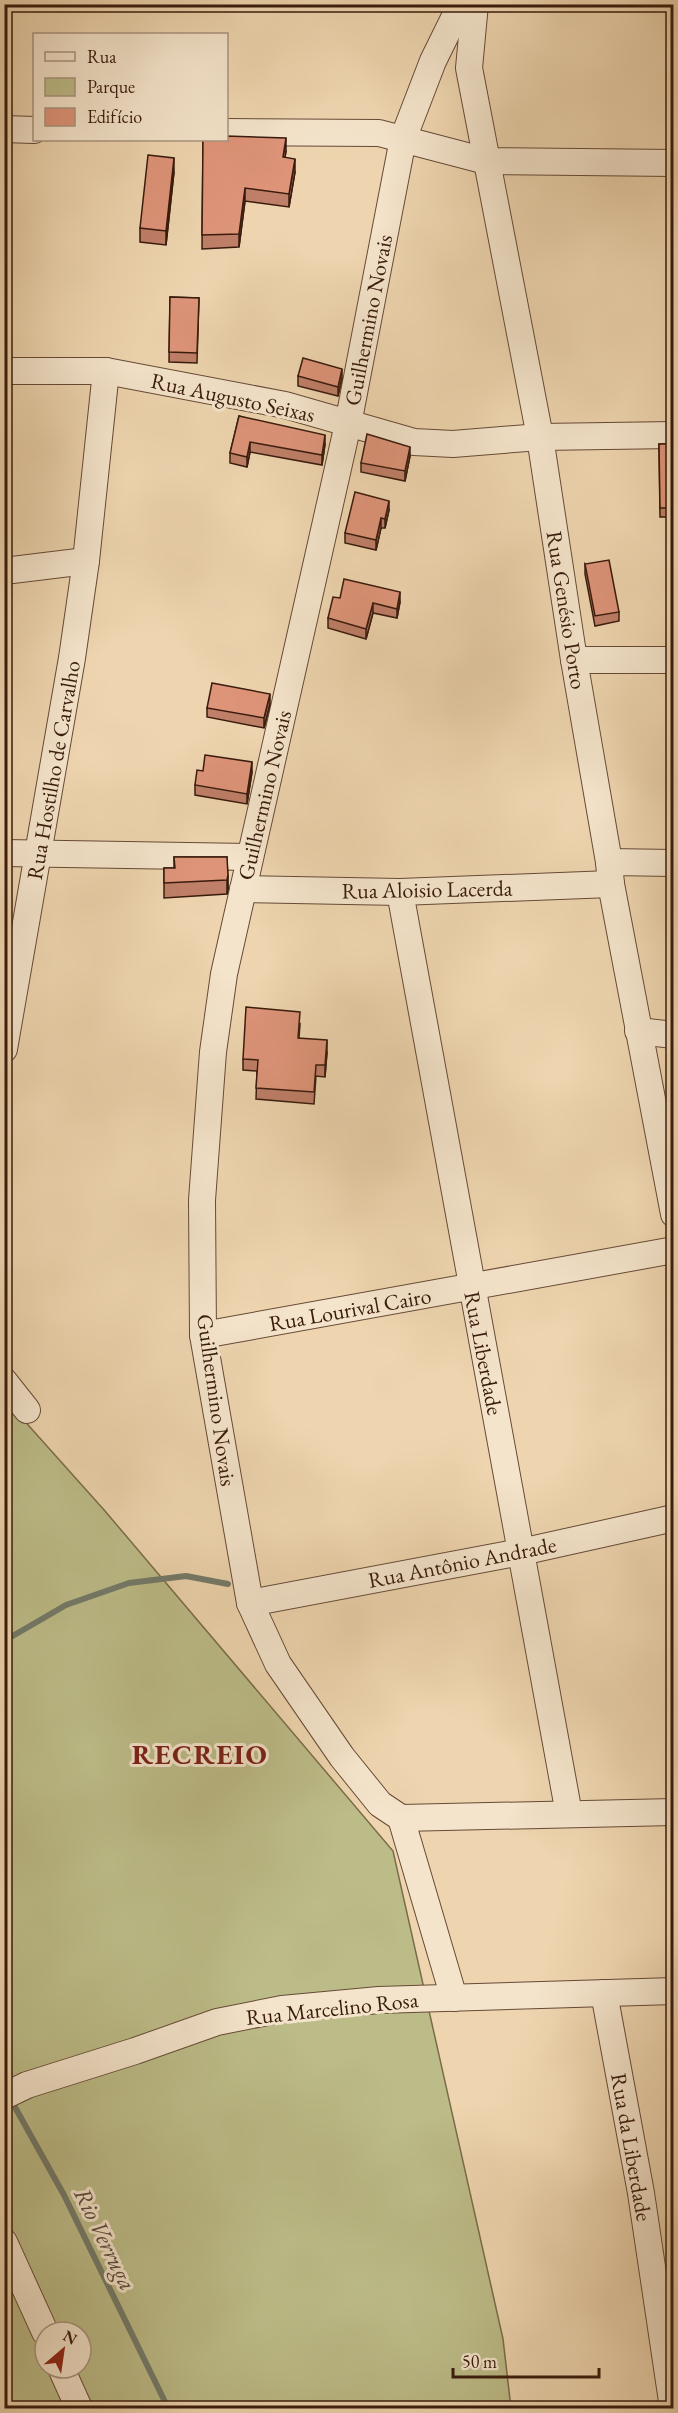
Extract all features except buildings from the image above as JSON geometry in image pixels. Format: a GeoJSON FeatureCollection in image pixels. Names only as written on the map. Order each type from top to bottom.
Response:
{"type":"FeatureCollection","features":[{"type":"Feature","properties":{"kind":"street","name":"Guilhermino Novais"},"geometry":{"type":"LineString","coordinates":[[401,1818],[380,1804],[342,1757],[278,1664],[250,1603],[203,1335],[202,1200],[213,1052],[224,974],[348,424],[403,139],[430,69],[461,4]]}},
{"type":"Feature","properties":{"kind":"street","name":"Rua Genésio Porto"},"geometry":{"type":"LineString","coordinates":[[475,4],[469,68],[540,437],[610,873],[674,1214]]}},
{"type":"Feature","properties":{"kind":"street"},"geometry":{"type":"LineString","coordinates":[[4,129],[33,130]]}},
{"type":"Feature","properties":{"kind":"street"},"geometry":{"type":"LineString","coordinates":[[228,132],[379,134],[486,161],[674,163]]}},
{"type":"Feature","properties":{"kind":"street","name":"Rua Augusto Seixas"},"geometry":{"type":"LineString","coordinates":[[4,371],[105,371],[285,405],[414,442],[453,444],[540,437],[674,435]]}},
{"type":"Feature","properties":{"kind":"street","name":"Rua Hostilho de Carvalho"},"geometry":{"type":"LineString","coordinates":[[4,1049],[39,853],[86,561],[105,371]]}},
{"type":"Feature","properties":{"kind":"street"},"geometry":{"type":"LineString","coordinates":[[4,571],[86,561]]}},
{"type":"Feature","properties":{"kind":"street"},"geometry":{"type":"LineString","coordinates":[[574,660],[674,660]]}},
{"type":"Feature","properties":{"kind":"street"},"geometry":{"type":"LineString","coordinates":[[4,853],[249,856]]}},
{"type":"Feature","properties":{"kind":"street","name":"Rua Aloisio Lacerda"},"geometry":{"type":"LineString","coordinates":[[243,889],[400,892],[610,873],[674,863]]}},
{"type":"Feature","properties":{"kind":"street","name":"Rua Liberdade"},"geometry":{"type":"LineString","coordinates":[[400,892],[569,1814]]}},
{"type":"Feature","properties":{"kind":"street"},"geometry":{"type":"LineString","coordinates":[[638,1031],[674,1035]]}},
{"type":"Feature","properties":{"kind":"street","name":"Rua Lourival Cairo"},"geometry":{"type":"LineString","coordinates":[[203,1335],[674,1250]]}},
{"type":"Feature","properties":{"kind":"street"},"geometry":{"type":"LineString","coordinates":[[4,1381],[27,1410]]}},
{"type":"Feature","properties":{"kind":"street","name":"Rua Antônio Andrade"},"geometry":{"type":"LineString","coordinates":[[250,1603],[522,1552],[674,1518]]}},
{"type":"Feature","properties":{"kind":"street"},"geometry":{"type":"LineString","coordinates":[[454,1998],[401,1818],[674,1812]]}},
{"type":"Feature","properties":{"kind":"street","name":"Rua Marcelino Rosa"},"geometry":{"type":"LineString","coordinates":[[16,2091],[228,2019],[293,2008],[379,2000],[674,1991]]}},
{"type":"Feature","properties":{"kind":"street","name":"Rua da Liberdade"},"geometry":{"type":"LineString","coordinates":[[604,1993],[641,2193],[673,2409]]}},
{"type":"Feature","properties":{"kind":"street"},"geometry":{"type":"LineString","coordinates":[[4,2242],[40,2320]]}},
{"type":"Feature","properties":{"kind":"street"},"geometry":{"type":"LineString","coordinates":[[67,2380],[80,2409]]}},
{"type":"Feature","properties":{"kind":"green space"},"geometry":{"type":"Polygon","coordinates":[[[4,1398],[105,1511],[393,1851],[503,2339],[511,2408],[5,2408],[4,1398]]]}},
{"type":"Feature","properties":{"kind":"waterway"},"geometry":{"type":"LineString","coordinates":[[4,1641],[66,1605],[129,1583],[186,1576],[228,1584]]}},
{"type":"Feature","properties":{"kind":"waterway","name":"Rio Verruga"},"geometry":{"type":"LineString","coordinates":[[11,2100],[64,2195],[168,2408]]}},
{"type":"Feature","properties":{"kind":"district","name":"RECREIO"},"geometry":{"type":"Point","coordinates":[200,1754]}}]}
